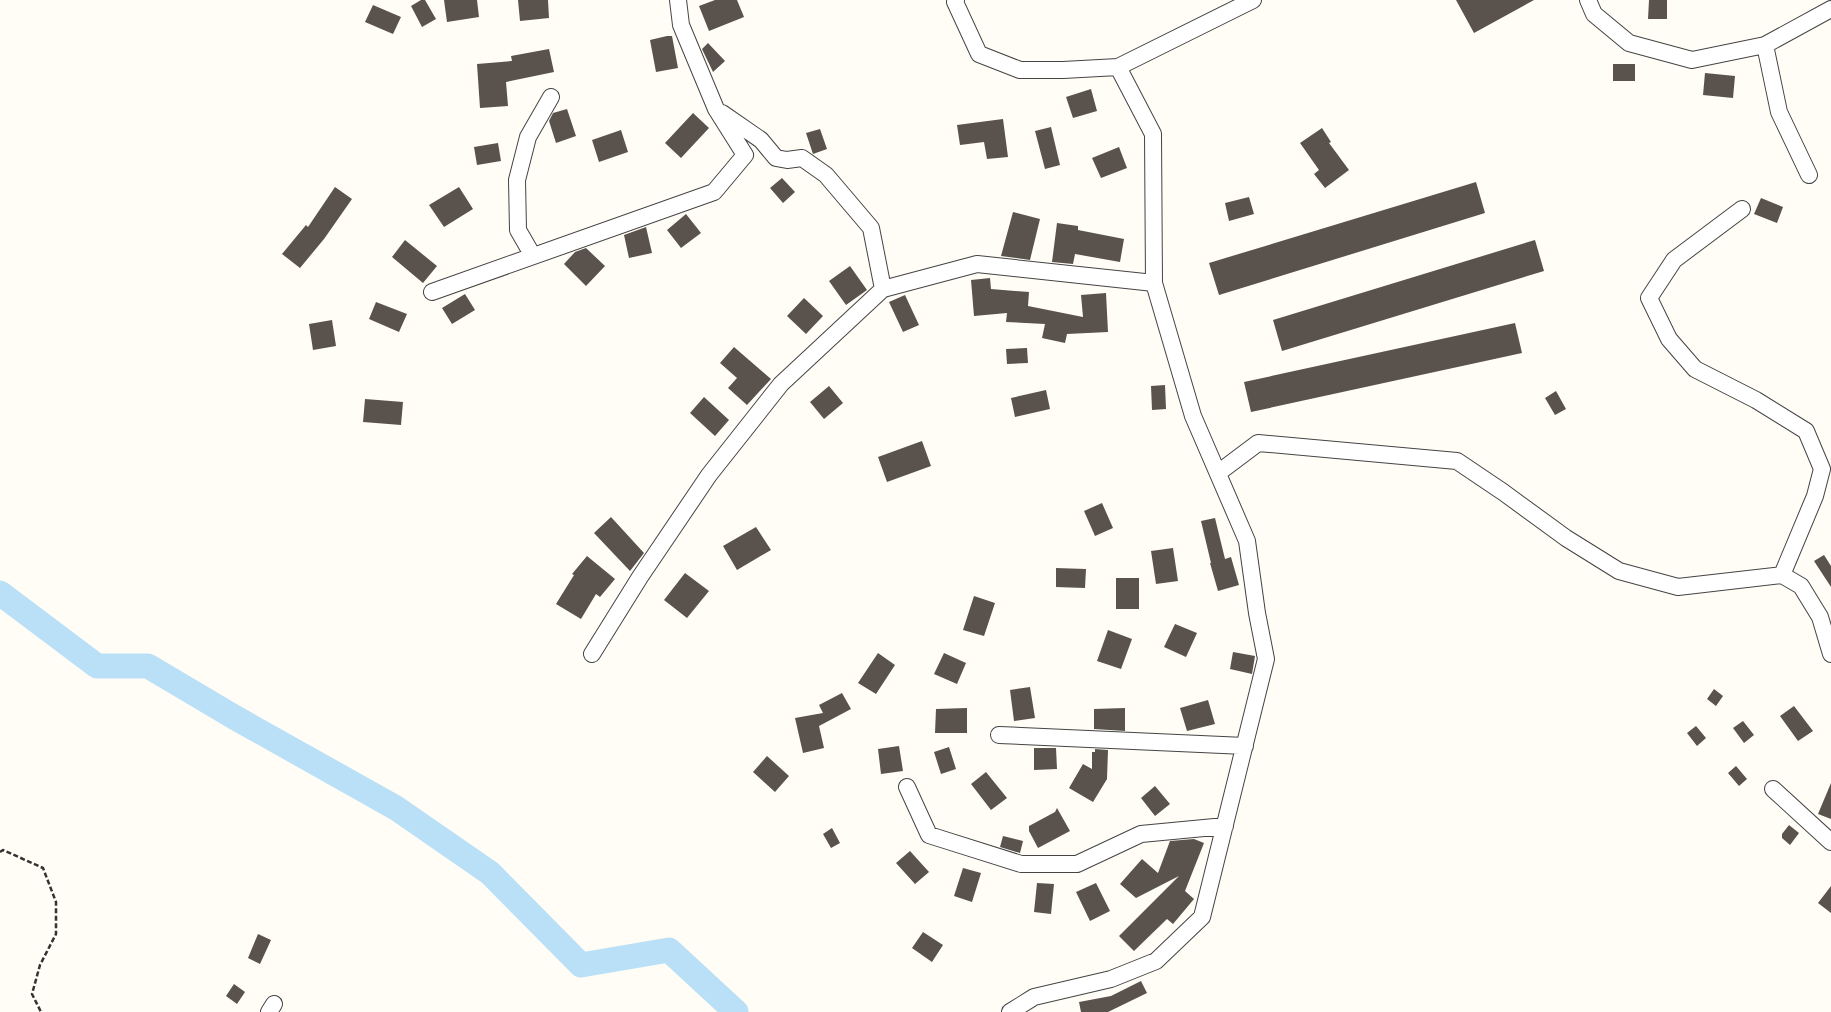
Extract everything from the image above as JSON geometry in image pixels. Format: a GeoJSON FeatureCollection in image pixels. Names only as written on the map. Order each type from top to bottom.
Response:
{"type":"FeatureCollection","features":[{"type":"Feature","properties":{"kind":"street"},"geometry":{"type":"LineString","coordinates":[[432,292],[714,192],[745,154],[716,109],[681,25],[678,0]]}},
{"type":"Feature","properties":{"kind":"street"},"geometry":{"type":"LineString","coordinates":[[956,0],[955,2],[979,54],[1020,70],[1118,67],[1253,0]]}},
{"type":"Feature","properties":{"kind":"street"},"geometry":{"type":"LineString","coordinates":[[1588,0],[1594,14],[1629,44],[1692,60],[1765,46],[1831,9]]}},
{"type":"Feature","properties":{"kind":"street"},"geometry":{"type":"LineString","coordinates":[[1765,46],[1779,112],[1809,176]]}},
{"type":"Feature","properties":{"kind":"street"},"geometry":{"type":"LineString","coordinates":[[1010,1012],[1034,997],[1111,979],[1156,961],[1202,917],[1266,658],[1257,613],[1247,541],[1193,416],[1154,283],[1152,134],[1118,67]]}},
{"type":"Feature","properties":{"kind":"street"},"geometry":{"type":"LineString","coordinates":[[533,256],[518,230],[518,180],[528,137],[551,97]]}},
{"type":"Feature","properties":{"kind":"street"},"geometry":{"type":"LineString","coordinates":[[716,109],[761,140],[776,158],[787,160],[802,158],[826,175],[870,228],[883,289]]}},
{"type":"Feature","properties":{"kind":"street"},"geometry":{"type":"LineString","coordinates":[[1742,209],[1674,260],[1649,298],[1668,339],[1695,369],[1756,400],[1806,431],[1822,469],[1815,496],[1782,575]]}},
{"type":"Feature","properties":{"kind":"street"},"geometry":{"type":"LineString","coordinates":[[592,654],[640,577],[709,476],[775,391],[883,289],[976,264],[1154,283]]}},
{"type":"Feature","properties":{"kind":"street"},"geometry":{"type":"LineString","coordinates":[[1218,473],[1258,443],[1457,461],[1566,538],[1619,571],[1678,587],[1782,575],[1801,586],[1820,616],[1831,654]]}},
{"type":"Feature","properties":{"kind":"street"},"geometry":{"type":"LineString","coordinates":[[999,735],[1245,746]]}},
{"type":"Feature","properties":{"kind":"street"},"geometry":{"type":"LineString","coordinates":[[907,787],[928,835],[1021,864],[1077,864],[1141,834],[1225,826]]}},
{"type":"Feature","properties":{"kind":"street"},"geometry":{"type":"LineString","coordinates":[[1773,789],[1831,842]]}},
{"type":"Feature","properties":{"kind":"path"},"geometry":{"type":"LineString","coordinates":[[0,852],[3,850],[43,868],[56,902],[56,934],[40,965],[32,994],[41,1012]]}},
{"type":"Feature","properties":{"kind":"building"},"geometry":{"type":"Polygon","coordinates":[[[421,0],[425,0],[436,19],[422,27],[411,6],[421,0]]]}},
{"type":"Feature","properties":{"kind":"building"},"geometry":{"type":"Polygon","coordinates":[[[444,0],[477,0],[479,17],[447,22],[444,0]]]}},
{"type":"Feature","properties":{"kind":"building"},"geometry":{"type":"Polygon","coordinates":[[[518,0],[548,0],[549,18],[520,21],[518,0]]]}},
{"type":"Feature","properties":{"kind":"building"},"geometry":{"type":"Polygon","coordinates":[[[715,0],[737,0],[744,17],[709,31],[699,6],[715,0]]]}},
{"type":"Feature","properties":{"kind":"building"},"geometry":{"type":"Polygon","coordinates":[[[1456,0],[1534,0],[1474,33],[1456,0]]]}},
{"type":"Feature","properties":{"kind":"building"},"geometry":{"type":"Polygon","coordinates":[[[1649,0],[1667,0],[1667,19],[1648,19],[1649,0]]]}},
{"type":"Feature","properties":{"kind":"building"},"geometry":{"type":"Polygon","coordinates":[[[373,5],[401,17],[393,34],[365,22],[373,5]]]}},
{"type":"Feature","properties":{"kind":"building"},"geometry":{"type":"Polygon","coordinates":[[[672,36],[678,68],[656,72],[650,40],[672,36]]]}},
{"type":"Feature","properties":{"kind":"building"},"geometry":{"type":"Polygon","coordinates":[[[708,43],[725,61],[713,72],[702,49],[708,43]]]}},
{"type":"Feature","properties":{"kind":"building"},"geometry":{"type":"Polygon","coordinates":[[[549,49],[554,72],[506,82],[508,106],[480,108],[477,64],[512,61],[511,56],[549,49]]]}},
{"type":"Feature","properties":{"kind":"building"},"geometry":{"type":"Polygon","coordinates":[[[1613,64],[1635,64],[1635,81],[1613,81],[1613,64]]]}},
{"type":"Feature","properties":{"kind":"building"},"geometry":{"type":"Polygon","coordinates":[[[1705,73],[1735,76],[1733,98],[1703,95],[1705,73]]]}},
{"type":"Feature","properties":{"kind":"building"},"geometry":{"type":"Polygon","coordinates":[[[1091,89],[1097,111],[1073,118],[1066,97],[1091,89]]]}},
{"type":"Feature","properties":{"kind":"building"},"geometry":{"type":"Polygon","coordinates":[[[567,109],[576,136],[556,143],[549,121],[553,113],[567,109]]]}},
{"type":"Feature","properties":{"kind":"building"},"geometry":{"type":"Polygon","coordinates":[[[693,113],[709,128],[681,158],[665,143],[693,113]]]}},
{"type":"Feature","properties":{"kind":"building"},"geometry":{"type":"Polygon","coordinates":[[[1003,119],[1008,157],[987,159],[984,142],[960,145],[957,125],[1003,119]]]}},
{"type":"Feature","properties":{"kind":"building"},"geometry":{"type":"Polygon","coordinates":[[[1051,127],[1060,165],[1045,169],[1035,131],[1051,127]]]}},
{"type":"Feature","properties":{"kind":"building"},"geometry":{"type":"Polygon","coordinates":[[[1322,128],[1331,142],[1329,143],[1349,170],[1325,188],[1314,174],[1319,170],[1300,143],[1322,128]]]}},
{"type":"Feature","properties":{"kind":"building"},"geometry":{"type":"Polygon","coordinates":[[[820,129],[827,149],[813,154],[806,133],[820,129]]]}},
{"type":"Feature","properties":{"kind":"building"},"geometry":{"type":"Polygon","coordinates":[[[621,130],[628,152],[599,162],[592,140],[621,130]]]}},
{"type":"Feature","properties":{"kind":"building"},"geometry":{"type":"Polygon","coordinates":[[[498,143],[501,161],[477,165],[474,147],[498,143]]]}},
{"type":"Feature","properties":{"kind":"building"},"geometry":{"type":"Polygon","coordinates":[[[1119,147],[1127,168],[1101,178],[1092,158],[1119,147]]]}},
{"type":"Feature","properties":{"kind":"building"},"geometry":{"type":"Polygon","coordinates":[[[782,178],[795,192],[783,203],[770,188],[782,178]]]}},
{"type":"Feature","properties":{"kind":"building"},"geometry":{"type":"Polygon","coordinates":[[[1476,182],[1485,213],[1219,295],[1209,263],[1476,182]]]}},
{"type":"Feature","properties":{"kind":"building"},"geometry":{"type":"Polygon","coordinates":[[[335,187],[352,199],[324,239],[300,268],[282,254],[306,225],[308,227],[335,187]]]}},
{"type":"Feature","properties":{"kind":"building"},"geometry":{"type":"Polygon","coordinates":[[[459,187],[473,209],[444,227],[429,205],[459,187]]]}},
{"type":"Feature","properties":{"kind":"building"},"geometry":{"type":"Polygon","coordinates":[[[1249,197],[1254,214],[1229,221],[1225,203],[1249,197]]]}},
{"type":"Feature","properties":{"kind":"building"},"geometry":{"type":"Polygon","coordinates":[[[1761,198],[1783,207],[1777,223],[1754,214],[1761,198]]]}},
{"type":"Feature","properties":{"kind":"building"},"geometry":{"type":"Polygon","coordinates":[[[1013,212],[1040,219],[1030,260],[1001,256],[1013,212]]]}},
{"type":"Feature","properties":{"kind":"building"},"geometry":{"type":"Polygon","coordinates":[[[686,214],[701,233],[681,248],[667,230],[686,214]]]}},
{"type":"Feature","properties":{"kind":"building"},"geometry":{"type":"Polygon","coordinates":[[[1057,223],[1078,226],[1078,230],[1124,239],[1120,262],[1075,254],[1073,264],[1052,262],[1057,223]]]}},
{"type":"Feature","properties":{"kind":"building"},"geometry":{"type":"Polygon","coordinates":[[[646,227],[652,253],[629,258],[624,235],[646,227]]]}},
{"type":"Feature","properties":{"kind":"building"},"geometry":{"type":"Polygon","coordinates":[[[405,240],[437,266],[423,283],[392,257],[405,240]]]}},
{"type":"Feature","properties":{"kind":"building"},"geometry":{"type":"Polygon","coordinates":[[[1535,240],[1544,271],[1282,351],[1273,320],[1535,240]]]}},
{"type":"Feature","properties":{"kind":"building"},"geometry":{"type":"Polygon","coordinates":[[[586,248],[605,266],[586,286],[564,264],[575,252],[586,248]]]}},
{"type":"Feature","properties":{"kind":"building"},"geometry":{"type":"Polygon","coordinates":[[[850,266],[867,290],[846,305],[829,281],[850,266]]]}},
{"type":"Feature","properties":{"kind":"building"},"geometry":{"type":"Polygon","coordinates":[[[990,278],[991,289],[1029,292],[1028,306],[1083,317],[1081,295],[1106,293],[1108,332],[1067,334],[1065,343],[1042,338],[1045,324],[1006,322],[1007,313],[974,316],[971,280],[990,278]]]}},
{"type":"Feature","properties":{"kind":"building"},"geometry":{"type":"Polygon","coordinates":[[[465,294],[475,310],[452,324],[442,308],[465,294]]]}},
{"type":"Feature","properties":{"kind":"building"},"geometry":{"type":"Polygon","coordinates":[[[905,295],[919,325],[903,332],[889,302],[905,295]]]}},
{"type":"Feature","properties":{"kind":"building"},"geometry":{"type":"Polygon","coordinates":[[[804,298],[823,316],[806,334],[787,316],[804,298]]]}},
{"type":"Feature","properties":{"kind":"building"},"geometry":{"type":"Polygon","coordinates":[[[376,302],[407,314],[399,332],[369,319],[376,302]]]}},
{"type":"Feature","properties":{"kind":"building"},"geometry":{"type":"Polygon","coordinates":[[[332,320],[336,346],[313,350],[309,324],[332,320]]]}},
{"type":"Feature","properties":{"kind":"building"},"geometry":{"type":"Polygon","coordinates":[[[1515,323],[1522,353],[1251,412],[1244,382],[1515,323]]]}},
{"type":"Feature","properties":{"kind":"building"},"geometry":{"type":"Polygon","coordinates":[[[734,347],[771,379],[747,405],[728,388],[737,378],[720,363],[734,347]]]}},
{"type":"Feature","properties":{"kind":"building"},"geometry":{"type":"Polygon","coordinates":[[[1027,348],[1028,363],[1007,364],[1006,349],[1027,348]]]}},
{"type":"Feature","properties":{"kind":"building"},"geometry":{"type":"Polygon","coordinates":[[[1165,385],[1166,409],[1152,410],[1151,386],[1165,385]]]}},
{"type":"Feature","properties":{"kind":"building"},"geometry":{"type":"Polygon","coordinates":[[[829,386],[843,403],[824,419],[810,402],[829,386]]]}},
{"type":"Feature","properties":{"kind":"building"},"geometry":{"type":"Polygon","coordinates":[[[1046,390],[1050,409],[1015,417],[1011,398],[1046,390]]]}},
{"type":"Feature","properties":{"kind":"building"},"geometry":{"type":"Polygon","coordinates":[[[1556,391],[1566,409],[1555,415],[1545,398],[1556,391]]]}},
{"type":"Feature","properties":{"kind":"building"},"geometry":{"type":"Polygon","coordinates":[[[704,397],[729,420],[715,436],[690,413],[704,397]]]}},
{"type":"Feature","properties":{"kind":"building"},"geometry":{"type":"Polygon","coordinates":[[[365,399],[403,402],[401,425],[363,422],[365,399]]]}},
{"type":"Feature","properties":{"kind":"building"},"geometry":{"type":"Polygon","coordinates":[[[922,441],[931,466],[887,482],[878,457],[922,441]]]}},
{"type":"Feature","properties":{"kind":"building"},"geometry":{"type":"Polygon","coordinates":[[[1102,503],[1113,528],[1095,536],[1084,511],[1102,503]]]}},
{"type":"Feature","properties":{"kind":"building"},"geometry":{"type":"Polygon","coordinates":[[[611,517],[644,553],[630,571],[594,533],[611,517]]]}},
{"type":"Feature","properties":{"kind":"building"},"geometry":{"type":"Polygon","coordinates":[[[1215,518],[1225,559],[1231,557],[1239,585],[1218,591],[1201,521],[1215,518]]]}},
{"type":"Feature","properties":{"kind":"building"},"geometry":{"type":"Polygon","coordinates":[[[756,527],[771,550],[737,570],[723,546],[756,527]]]}},
{"type":"Feature","properties":{"kind":"building"},"geometry":{"type":"Polygon","coordinates":[[[1173,548],[1178,581],[1156,584],[1151,551],[1173,548]]]}},
{"type":"Feature","properties":{"kind":"building"},"geometry":{"type":"Polygon","coordinates":[[[1824,555],[1831,566],[1831,587],[1814,561],[1824,555]]]}},
{"type":"Feature","properties":{"kind":"building"},"geometry":{"type":"Polygon","coordinates":[[[587,556],[615,579],[600,597],[596,594],[581,619],[556,604],[574,575],[572,574],[587,556]]]}},
{"type":"Feature","properties":{"kind":"building"},"geometry":{"type":"Polygon","coordinates":[[[1056,568],[1086,569],[1085,588],[1056,587],[1056,568]]]}},
{"type":"Feature","properties":{"kind":"building"},"geometry":{"type":"Polygon","coordinates":[[[685,573],[709,591],[687,618],[664,600],[685,573]]]}},
{"type":"Feature","properties":{"kind":"building"},"geometry":{"type":"Polygon","coordinates":[[[1116,578],[1139,578],[1139,609],[1116,609],[1116,578]]]}},
{"type":"Feature","properties":{"kind":"building"},"geometry":{"type":"Polygon","coordinates":[[[974,596],[995,603],[984,636],[963,630],[974,596]]]}},
{"type":"Feature","properties":{"kind":"building"},"geometry":{"type":"Polygon","coordinates":[[[1175,624],[1197,633],[1186,657],[1164,647],[1175,624]]]}},
{"type":"Feature","properties":{"kind":"building"},"geometry":{"type":"Polygon","coordinates":[[[1108,630],[1132,639],[1121,669],[1097,661],[1108,630]]]}},
{"type":"Feature","properties":{"kind":"building"},"geometry":{"type":"Polygon","coordinates":[[[1233,652],[1255,656],[1252,674],[1230,669],[1233,652]]]}},
{"type":"Feature","properties":{"kind":"building"},"geometry":{"type":"Polygon","coordinates":[[[878,653],[895,665],[876,694],[858,683],[878,653]]]}},
{"type":"Feature","properties":{"kind":"building"},"geometry":{"type":"Polygon","coordinates":[[[944,653],[966,663],[957,684],[934,674],[944,653]]]}},
{"type":"Feature","properties":{"kind":"building"},"geometry":{"type":"Polygon","coordinates":[[[1030,687],[1035,718],[1014,721],[1010,690],[1030,687]]]}},
{"type":"Feature","properties":{"kind":"building"},"geometry":{"type":"Polygon","coordinates":[[[1714,689],[1723,696],[1716,706],[1707,699],[1714,689]]]}},
{"type":"Feature","properties":{"kind":"building"},"geometry":{"type":"Polygon","coordinates":[[[842,693],[851,709],[819,726],[824,748],[803,753],[795,718],[823,713],[819,705],[842,693]]]}},
{"type":"Feature","properties":{"kind":"building"},"geometry":{"type":"Polygon","coordinates":[[[1208,700],[1215,724],[1187,731],[1180,708],[1208,700]]]}},
{"type":"Feature","properties":{"kind":"building"},"geometry":{"type":"Polygon","coordinates":[[[1794,706],[1813,731],[1798,741],[1780,716],[1794,706]]]}},
{"type":"Feature","properties":{"kind":"building"},"geometry":{"type":"Polygon","coordinates":[[[967,708],[967,733],[935,733],[936,709],[967,708]]]}},
{"type":"Feature","properties":{"kind":"building"},"geometry":{"type":"Polygon","coordinates":[[[1125,708],[1125,731],[1094,729],[1094,709],[1125,708]]]}},
{"type":"Feature","properties":{"kind":"building"},"geometry":{"type":"Polygon","coordinates":[[[1743,721],[1754,735],[1744,743],[1733,728],[1743,721]]]}},
{"type":"Feature","properties":{"kind":"building"},"geometry":{"type":"Polygon","coordinates":[[[1696,726],[1706,738],[1697,746],[1687,733],[1696,726]]]}},
{"type":"Feature","properties":{"kind":"building"},"geometry":{"type":"Polygon","coordinates":[[[899,746],[903,771],[881,774],[878,749],[899,746]]]}},
{"type":"Feature","properties":{"kind":"building"},"geometry":{"type":"Polygon","coordinates":[[[949,747],[956,769],[941,774],[934,752],[949,747]]]}},
{"type":"Feature","properties":{"kind":"building"},"geometry":{"type":"Polygon","coordinates":[[[1034,748],[1056,748],[1057,769],[1034,770],[1034,748]]]}},
{"type":"Feature","properties":{"kind":"building"},"geometry":{"type":"Polygon","coordinates":[[[1095,749],[1108,750],[1107,779],[1093,802],[1069,788],[1083,764],[1092,769],[1092,752],[1095,752],[1095,749]]]}},
{"type":"Feature","properties":{"kind":"building"},"geometry":{"type":"Polygon","coordinates":[[[767,756],[789,776],[775,792],[753,772],[767,756]]]}},
{"type":"Feature","properties":{"kind":"building"},"geometry":{"type":"Polygon","coordinates":[[[1736,766],[1747,779],[1739,786],[1728,773],[1736,766]]]}},
{"type":"Feature","properties":{"kind":"building"},"geometry":{"type":"Polygon","coordinates":[[[986,772],[1007,798],[991,810],[971,784],[986,772]]]}},
{"type":"Feature","properties":{"kind":"building"},"geometry":{"type":"Polygon","coordinates":[[[1831,783],[1831,819],[1818,814],[1831,783]]]}},
{"type":"Feature","properties":{"kind":"building"},"geometry":{"type":"Polygon","coordinates":[[[1155,786],[1170,804],[1155,816],[1141,798],[1155,786]]]}},
{"type":"Feature","properties":{"kind":"building"},"geometry":{"type":"Polygon","coordinates":[[[1057,808],[1070,831],[1038,848],[1029,831],[1029,826],[1055,812],[1057,808]]]}},
{"type":"Feature","properties":{"kind":"building"},"geometry":{"type":"Polygon","coordinates":[[[1789,825],[1799,833],[1790,845],[1782,838],[1782,834],[1789,825]]]}},
{"type":"Feature","properties":{"kind":"building"},"geometry":{"type":"Polygon","coordinates":[[[832,828],[840,843],[831,848],[823,834],[832,828]]]}},
{"type":"Feature","properties":{"kind":"building"},"geometry":{"type":"Polygon","coordinates":[[[1003,836],[1023,841],[1020,853],[1000,847],[1003,836]]]}},
{"type":"Feature","properties":{"kind":"building"},"geometry":{"type":"Polygon","coordinates":[[[1194,839],[1204,843],[1185,891],[1194,899],[1173,924],[1167,919],[1134,951],[1119,936],[1179,876],[1136,898],[1120,884],[1142,859],[1158,873],[1170,841],[1194,839]]]}},
{"type":"Feature","properties":{"kind":"building"},"geometry":{"type":"Polygon","coordinates":[[[910,851],[929,872],[915,884],[896,863],[910,851]]]}},
{"type":"Feature","properties":{"kind":"building"},"geometry":{"type":"Polygon","coordinates":[[[963,868],[981,873],[972,902],[954,896],[963,868]]]}},
{"type":"Feature","properties":{"kind":"building"},"geometry":{"type":"Polygon","coordinates":[[[1037,883],[1054,884],[1051,914],[1034,912],[1037,883]]]}},
{"type":"Feature","properties":{"kind":"building"},"geometry":{"type":"Polygon","coordinates":[[[1096,883],[1110,911],[1090,921],[1076,892],[1096,883]]]}},
{"type":"Feature","properties":{"kind":"building"},"geometry":{"type":"Polygon","coordinates":[[[1831,886],[1831,913],[1818,903],[1831,886]]]}},
{"type":"Feature","properties":{"kind":"building"},"geometry":{"type":"Polygon","coordinates":[[[923,932],[943,945],[932,962],[912,948],[923,932]]]}},
{"type":"Feature","properties":{"kind":"building"},"geometry":{"type":"Polygon","coordinates":[[[258,934],[271,940],[260,964],[248,958],[258,934]]]}},
{"type":"Feature","properties":{"kind":"building"},"geometry":{"type":"Polygon","coordinates":[[[1141,981],[1147,993],[1108,1012],[1081,1012],[1079,1002],[1111,996],[1141,981]]]}},
{"type":"Feature","properties":{"kind":"building"},"geometry":{"type":"Polygon","coordinates":[[[234,984],[245,992],[237,1004],[226,996],[234,984]]]}},
{"type":"Feature","properties":{"kind":"waterway"},"geometry":{"type":"LineString","coordinates":[[0,593],[97,666],[148,666],[234,717],[396,808],[490,873],[581,965],[669,950],[736,1012]]}}]}
